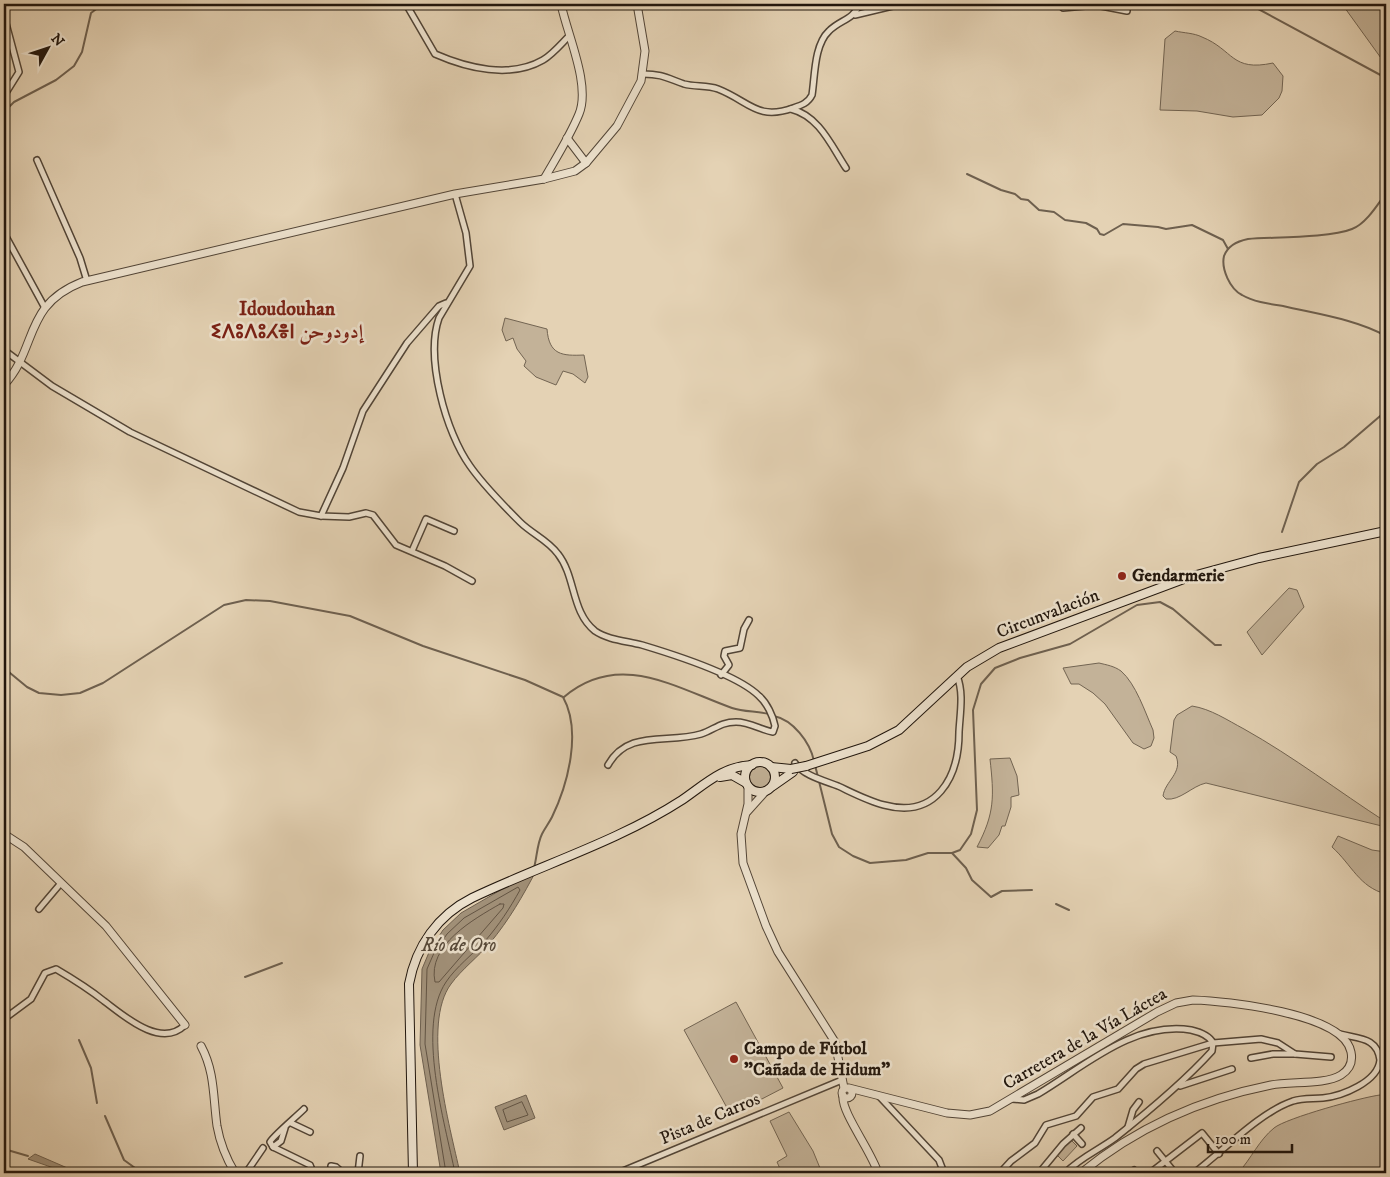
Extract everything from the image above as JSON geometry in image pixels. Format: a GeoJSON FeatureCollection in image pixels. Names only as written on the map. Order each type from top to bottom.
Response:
{"type":"FeatureCollection","features":[{"type":"Feature","properties":{"kind":"main road","name":"Circunvalación"},"geometry":{"type":"LineString","coordinates":[[793,768],[834,758],[874,744],[900,730],[972,662],[999,648],[1182,580],[1267,556],[1386,531]]}},
{"type":"Feature","properties":{"kind":"main road"},"geometry":{"type":"LineString","coordinates":[[413,1173],[408,1006],[411,973],[420,950],[440,920],[463,902],[483,892],[658,815],[727,770],[762,762],[772,767],[793,768]]}},
{"type":"Feature","properties":{"kind":"main road"},"geometry":{"type":"LineString","coordinates":[[747,784],[745,775],[752,765]]}},
{"type":"Feature","properties":{"kind":"main road"},"geometry":{"type":"LineString","coordinates":[[772,767],[775,774],[773,786]]}},
{"type":"Feature","properties":{"kind":"main road"},"geometry":{"type":"LineString","coordinates":[[707,782],[726,775],[737,777],[754,791],[765,792],[793,768]]}},
{"type":"Feature","properties":{"kind":"street"},"geometry":{"type":"LineString","coordinates":[[406,4],[435,54],[475,68],[499,70],[535,64],[552,53],[568,36]]}},
{"type":"Feature","properties":{"kind":"street"},"geometry":{"type":"LineString","coordinates":[[544,179],[580,112],[583,94],[581,78],[568,36],[561,4]]}},
{"type":"Feature","properties":{"kind":"street"},"geometry":{"type":"LineString","coordinates":[[4,385],[19,362],[35,322],[45,308],[70,287],[87,281],[455,194],[544,179],[575,171],[586,163],[616,126],[643,74],[645,51],[637,4]]}},
{"type":"Feature","properties":{"kind":"street"},"geometry":{"type":"LineString","coordinates":[[855,15],[860,4]]}},
{"type":"Feature","properties":{"kind":"street"},"geometry":{"type":"LineString","coordinates":[[643,74],[668,76],[684,84],[711,87],[765,112],[777,114],[804,104],[812,95],[819,51],[826,35],[855,15],[902,4]]}},
{"type":"Feature","properties":{"kind":"street"},"geometry":{"type":"LineString","coordinates":[[1059,4],[1063,8],[1096,5],[1127,11]]}},
{"type":"Feature","properties":{"kind":"street"},"geometry":{"type":"LineString","coordinates":[[4,16],[19,72],[4,96]]}},
{"type":"Feature","properties":{"kind":"street"},"geometry":{"type":"LineString","coordinates":[[791,109],[809,116],[846,168]]}},
{"type":"Feature","properties":{"kind":"street"},"geometry":{"type":"LineString","coordinates":[[567,138],[586,163]]}},
{"type":"Feature","properties":{"kind":"street"},"geometry":{"type":"LineString","coordinates":[[37,160],[80,258],[87,281]]}},
{"type":"Feature","properties":{"kind":"street"},"geometry":{"type":"LineString","coordinates":[[455,194],[466,233],[470,266],[464,279],[446,303],[436,327],[438,381],[444,407],[459,447],[469,465],[520,522],[558,554],[565,565],[580,611],[594,630],[606,636],[666,652],[721,675],[757,694],[774,720],[775,730],[773,732],[754,725],[737,722],[715,726],[698,735],[633,742],[620,748],[608,765]]}},
{"type":"Feature","properties":{"kind":"street"},"geometry":{"type":"LineString","coordinates":[[4,232],[45,308]]}},
{"type":"Feature","properties":{"kind":"street"},"geometry":{"type":"LineString","coordinates":[[321,516],[343,468],[363,411],[407,343],[439,306],[446,303]]}},
{"type":"Feature","properties":{"kind":"street"},"geometry":{"type":"LineString","coordinates":[[4,350],[52,386],[130,432],[299,512],[321,516],[349,517],[366,513],[373,515],[396,545],[446,566],[472,581]]}},
{"type":"Feature","properties":{"kind":"street"},"geometry":{"type":"LineString","coordinates":[[412,551],[426,520],[454,531]]}},
{"type":"Feature","properties":{"kind":"street"},"geometry":{"type":"LineString","coordinates":[[721,675],[729,665],[724,656],[724,651],[740,648],[744,630],[749,620]]}},
{"type":"Feature","properties":{"kind":"street"},"geometry":{"type":"LineString","coordinates":[[793,768],[799,768],[815,777],[871,801],[894,807],[916,806],[937,796],[952,773],[958,749],[962,690],[957,676]]}},
{"type":"Feature","properties":{"kind":"street"},"geometry":{"type":"LineString","coordinates":[[747,784],[746,815],[741,834],[741,853],[756,901],[778,952],[831,1035],[847,1093],[846,1110],[870,1151],[878,1173]]}},
{"type":"Feature","properties":{"kind":"street"},"geometry":{"type":"LineString","coordinates":[[746,815],[765,792]]}},
{"type":"Feature","properties":{"kind":"street"},"geometry":{"type":"LineString","coordinates":[[4,834],[24,847],[110,930],[186,1025],[176,1032],[166,1034],[139,1026],[56,969],[45,973],[31,999],[4,1019]]}},
{"type":"Feature","properties":{"kind":"street"},"geometry":{"type":"LineString","coordinates":[[39,909],[61,883]]}},
{"type":"Feature","properties":{"kind":"street","name":"Carretera de la Vía Láctea"},"geometry":{"type":"LineString","coordinates":[[847,1093],[875,1094],[962,1116],[990,1111],[1157,1012],[1183,1001],[1203,1000],[1293,1013],[1314,1020],[1336,1033],[1349,1046]]}},
{"type":"Feature","properties":{"kind":"street"},"geometry":{"type":"LineString","coordinates":[[1012,1099],[1024,1100],[1038,1094],[1124,1041],[1141,1033],[1182,1029],[1205,1034],[1213,1043],[1212,1051],[1178,1087],[1110,1141],[1086,1155],[1065,1173]]}},
{"type":"Feature","properties":{"kind":"street"},"geometry":{"type":"LineString","coordinates":[[1194,1173],[1265,1116],[1285,1104],[1304,1098],[1329,1097],[1370,1079],[1379,1066],[1379,1054],[1370,1041],[1336,1033]]}},
{"type":"Feature","properties":{"kind":"street"},"geometry":{"type":"LineString","coordinates":[[1081,1173],[1141,1132],[1194,1106],[1271,1085],[1338,1077],[1350,1065],[1352,1052],[1349,1046],[1359,1038]]}},
{"type":"Feature","properties":{"kind":"street"},"geometry":{"type":"LineString","coordinates":[[1000,1173],[1014,1158],[1035,1143],[1046,1125],[1076,1116],[1093,1097],[1115,1091],[1140,1066],[1213,1043],[1261,1039],[1278,1043],[1295,1054]]}},
{"type":"Feature","properties":{"kind":"street"},"geometry":{"type":"LineString","coordinates":[[201,1046],[212,1072],[220,1137],[224,1152],[235,1173]]}},
{"type":"Feature","properties":{"kind":"street"},"geometry":{"type":"LineString","coordinates":[[1251,1058],[1273,1054],[1331,1057]]}},
{"type":"Feature","properties":{"kind":"street"},"geometry":{"type":"LineString","coordinates":[[1178,1087],[1232,1069]]}},
{"type":"Feature","properties":{"kind":"street","name":"Pista de Carros"},"geometry":{"type":"LineString","coordinates":[[618,1173],[842,1080]]}},
{"type":"Feature","properties":{"kind":"street"},"geometry":{"type":"LineString","coordinates":[[875,1094],[939,1160],[944,1173]]}},
{"type":"Feature","properties":{"kind":"street"},"geometry":{"type":"LineString","coordinates":[[1128,1127],[1133,1110],[1140,1102]]}},
{"type":"Feature","properties":{"kind":"street"},"geometry":{"type":"LineString","coordinates":[[304,1109],[286,1128],[270,1139],[273,1147],[310,1166],[312,1170],[309,1173]]}},
{"type":"Feature","properties":{"kind":"street"},"geometry":{"type":"LineString","coordinates":[[291,1123],[310,1132]]}},
{"type":"Feature","properties":{"kind":"street"},"geometry":{"type":"LineString","coordinates":[[273,1147],[279,1144],[286,1128]]}},
{"type":"Feature","properties":{"kind":"street"},"geometry":{"type":"LineString","coordinates":[[1039,1173],[1081,1128]]}},
{"type":"Feature","properties":{"kind":"street"},"geometry":{"type":"LineString","coordinates":[[1150,1173],[1202,1133],[1219,1154]]}},
{"type":"Feature","properties":{"kind":"street"},"geometry":{"type":"LineString","coordinates":[[1074,1134],[1082,1144]]}},
{"type":"Feature","properties":{"kind":"street"},"geometry":{"type":"LineString","coordinates":[[246,1173],[263,1148]]}},
{"type":"Feature","properties":{"kind":"street"},"geometry":{"type":"LineString","coordinates":[[1158,1152],[1175,1173]]}},
{"type":"Feature","properties":{"kind":"street"},"geometry":{"type":"LineString","coordinates":[[358,1173],[360,1156]]}},
{"type":"Feature","properties":{"kind":"street"},"geometry":{"type":"LineString","coordinates":[[331,1166],[336,1167],[342,1173]]}},
{"type":"Feature","properties":{"kind":"shaded area"},"geometry":{"type":"Polygon","coordinates":[[[1342,4],[1386,4],[1386,65],[1342,4]]]}},
{"type":"Feature","properties":{"kind":"shaded area"},"geometry":{"type":"Polygon","coordinates":[[[1175,31],[1192,34],[1213,42],[1234,58],[1249,65],[1273,63],[1283,76],[1282,91],[1279,98],[1262,115],[1233,117],[1197,111],[1160,110],[1165,39],[1175,31]]]}},
{"type":"Feature","properties":{"kind":"shaded area"},"geometry":{"type":"Polygon","coordinates":[[[505,318],[547,329],[548,338],[554,349],[558,352],[569,355],[584,355],[588,377],[585,383],[573,374],[563,371],[556,385],[536,377],[524,366],[526,361],[517,349],[513,338],[506,341],[502,330],[505,318]]]}},
{"type":"Feature","properties":{"kind":"shaded area"},"geometry":{"type":"Polygon","coordinates":[[[1289,588],[1297,590],[1304,607],[1262,655],[1247,632],[1289,588]]]}},
{"type":"Feature","properties":{"kind":"shaded area"},"geometry":{"type":"Polygon","coordinates":[[[1099,663],[1118,669],[1131,683],[1153,730],[1154,738],[1151,746],[1144,749],[1133,743],[1105,704],[1079,684],[1071,684],[1063,668],[1099,663]]]}},
{"type":"Feature","properties":{"kind":"shaded area"},"geometry":{"type":"Polygon","coordinates":[[[1192,706],[1219,715],[1281,751],[1386,822],[1386,827],[1206,783],[1176,798],[1166,799],[1163,796],[1164,791],[1175,772],[1178,762],[1176,756],[1170,752],[1174,720],[1177,715],[1192,706]]]}},
{"type":"Feature","properties":{"kind":"shaded area"},"geometry":{"type":"Polygon","coordinates":[[[1010,758],[1017,776],[1019,795],[1011,797],[1011,807],[1005,826],[1002,826],[999,835],[988,848],[977,847],[987,824],[992,804],[990,759],[1010,758]]]}},
{"type":"Feature","properties":{"kind":"shaded area"},"geometry":{"type":"Polygon","coordinates":[[[760,766],[768,769],[771,777],[768,785],[760,788],[752,785],[749,777],[752,769],[760,766]]]}},
{"type":"Feature","properties":{"kind":"shaded area"},"geometry":{"type":"Polygon","coordinates":[[[1338,836],[1372,850],[1386,852],[1386,894],[1377,891],[1362,881],[1332,847],[1338,836]]]}},
{"type":"Feature","properties":{"kind":"shaded area","name":"Campo de Fútbol \"Cañada de Hidum\""},"geometry":{"type":"Polygon","coordinates":[[[736,1002],[783,1088],[731,1115],[684,1030],[736,1002]]]}},
{"type":"Feature","properties":{"kind":"shaded area"},"geometry":{"type":"Polygon","coordinates":[[[1380,1095],[1386,1096],[1386,1173],[1238,1173],[1264,1138],[1281,1124],[1325,1108],[1380,1095]]]}},
{"type":"Feature","properties":{"kind":"shaded area"},"geometry":{"type":"Polygon","coordinates":[[[789,1112],[813,1151],[822,1173],[782,1173],[777,1162],[787,1156],[770,1121],[789,1112]]]}},
{"type":"Feature","properties":{"kind":"shaded area"},"geometry":{"type":"Polygon","coordinates":[[[1070,1139],[1077,1146],[1063,1161],[1056,1154],[1070,1139]]]}},
{"type":"Feature","properties":{"kind":"water","name":"Río de Oro"},"geometry":{"type":"Polygon","coordinates":[[[537,869],[503,926],[490,943],[455,979],[442,1002],[438,1024],[440,1076],[460,1173],[441,1173],[420,1045],[422,969],[430,950],[443,930],[461,913],[537,869]]]}},
{"type":"Feature","properties":{"kind":"water"},"geometry":{"type":"Polygon","coordinates":[[[526,1095],[535,1118],[504,1130],[495,1107],[526,1095]]]}},
{"type":"Feature","properties":{"kind":"water"},"geometry":{"type":"Polygon","coordinates":[[[35,1154],[79,1173],[68,1173],[28,1159],[35,1154]]]}},
{"type":"Feature","properties":{"kind":"waterway"},"geometry":{"type":"LineString","coordinates":[[4,112],[14,102],[56,80],[74,66],[82,52],[91,13],[103,4]]}},
{"type":"Feature","properties":{"kind":"waterway"},"geometry":{"type":"LineString","coordinates":[[1249,4],[1386,78]]}},
{"type":"Feature","properties":{"kind":"waterway"},"geometry":{"type":"LineString","coordinates":[[967,174],[1001,190],[1015,194],[1021,199],[1028,200],[1039,210],[1054,212],[1065,220],[1086,223],[1097,229],[1100,234],[1104,235],[1123,224],[1166,229],[1192,225],[1223,240],[1228,249]]}},
{"type":"Feature","properties":{"kind":"waterway"},"geometry":{"type":"LineString","coordinates":[[1386,193],[1367,218],[1352,229],[1316,236],[1248,239],[1237,242],[1228,249],[1223,261],[1230,283],[1238,292],[1247,297],[1349,321],[1386,336]]}},
{"type":"Feature","properties":{"kind":"waterway"},"geometry":{"type":"LineString","coordinates":[[1282,532],[1299,482],[1317,464],[1344,447],[1386,411]]}},
{"type":"Feature","properties":{"kind":"waterway"},"geometry":{"type":"LineString","coordinates":[[4,668],[27,687],[39,693],[61,695],[80,693],[103,683],[224,605],[246,600],[270,601],[350,616],[423,646],[525,680],[563,697],[572,725],[571,757],[568,773],[558,804],[540,838],[534,868]]}},
{"type":"Feature","properties":{"kind":"waterway"},"geometry":{"type":"LineString","coordinates":[[815,765],[832,834],[839,847],[853,856],[870,863],[906,860],[928,853],[952,853],[960,850],[971,834],[977,810],[973,710],[981,684],[995,668],[1020,658],[1070,644],[1137,605],[1160,602],[1173,609],[1215,645],[1221,645]]}},
{"type":"Feature","properties":{"kind":"waterway"},"geometry":{"type":"LineString","coordinates":[[564,697],[585,683],[606,676],[627,675],[648,677],[669,683],[732,708],[769,714]]}},
{"type":"Feature","properties":{"kind":"waterway"},"geometry":{"type":"LineString","coordinates":[[774,716],[788,722],[800,733],[805,739],[814,761]]}},
{"type":"Feature","properties":{"kind":"waterway"},"geometry":{"type":"LineString","coordinates":[[952,853],[966,868],[972,880],[991,897],[1002,891],[1032,890]]}},
{"type":"Feature","properties":{"kind":"waterway"},"geometry":{"type":"LineString","coordinates":[[1056,904],[1069,910]]}},
{"type":"Feature","properties":{"kind":"waterway"},"geometry":{"type":"LineString","coordinates":[[245,977],[282,963]]}},
{"type":"Feature","properties":{"kind":"waterway"},"geometry":{"type":"LineString","coordinates":[[79,1040],[91,1068],[97,1103]]}},
{"type":"Feature","properties":{"kind":"waterway"},"geometry":{"type":"LineString","coordinates":[[105,1116],[124,1160],[142,1173]]}},
{"type":"Feature","properties":{"kind":"waterway"},"geometry":{"type":"LineString","coordinates":[[4,1149],[28,1156]]}},
{"type":"Feature","properties":{"kind":"place","name":"Gendarmerie"},"geometry":{"type":"Point","coordinates":[1122,576]}},
{"type":"Feature","properties":{"kind":"place","name":"Campo de Fútbol \"Cañada de Hidum\""},"geometry":{"type":"Point","coordinates":[734,1059]}},
{"type":"Feature","properties":{"kind":"district","name":"Idoudouhan ⵉⴷⵓⴷⵓⵃⴻⵏ إدودوحن"},"geometry":{"type":"Point","coordinates":[287,320]}}]}
